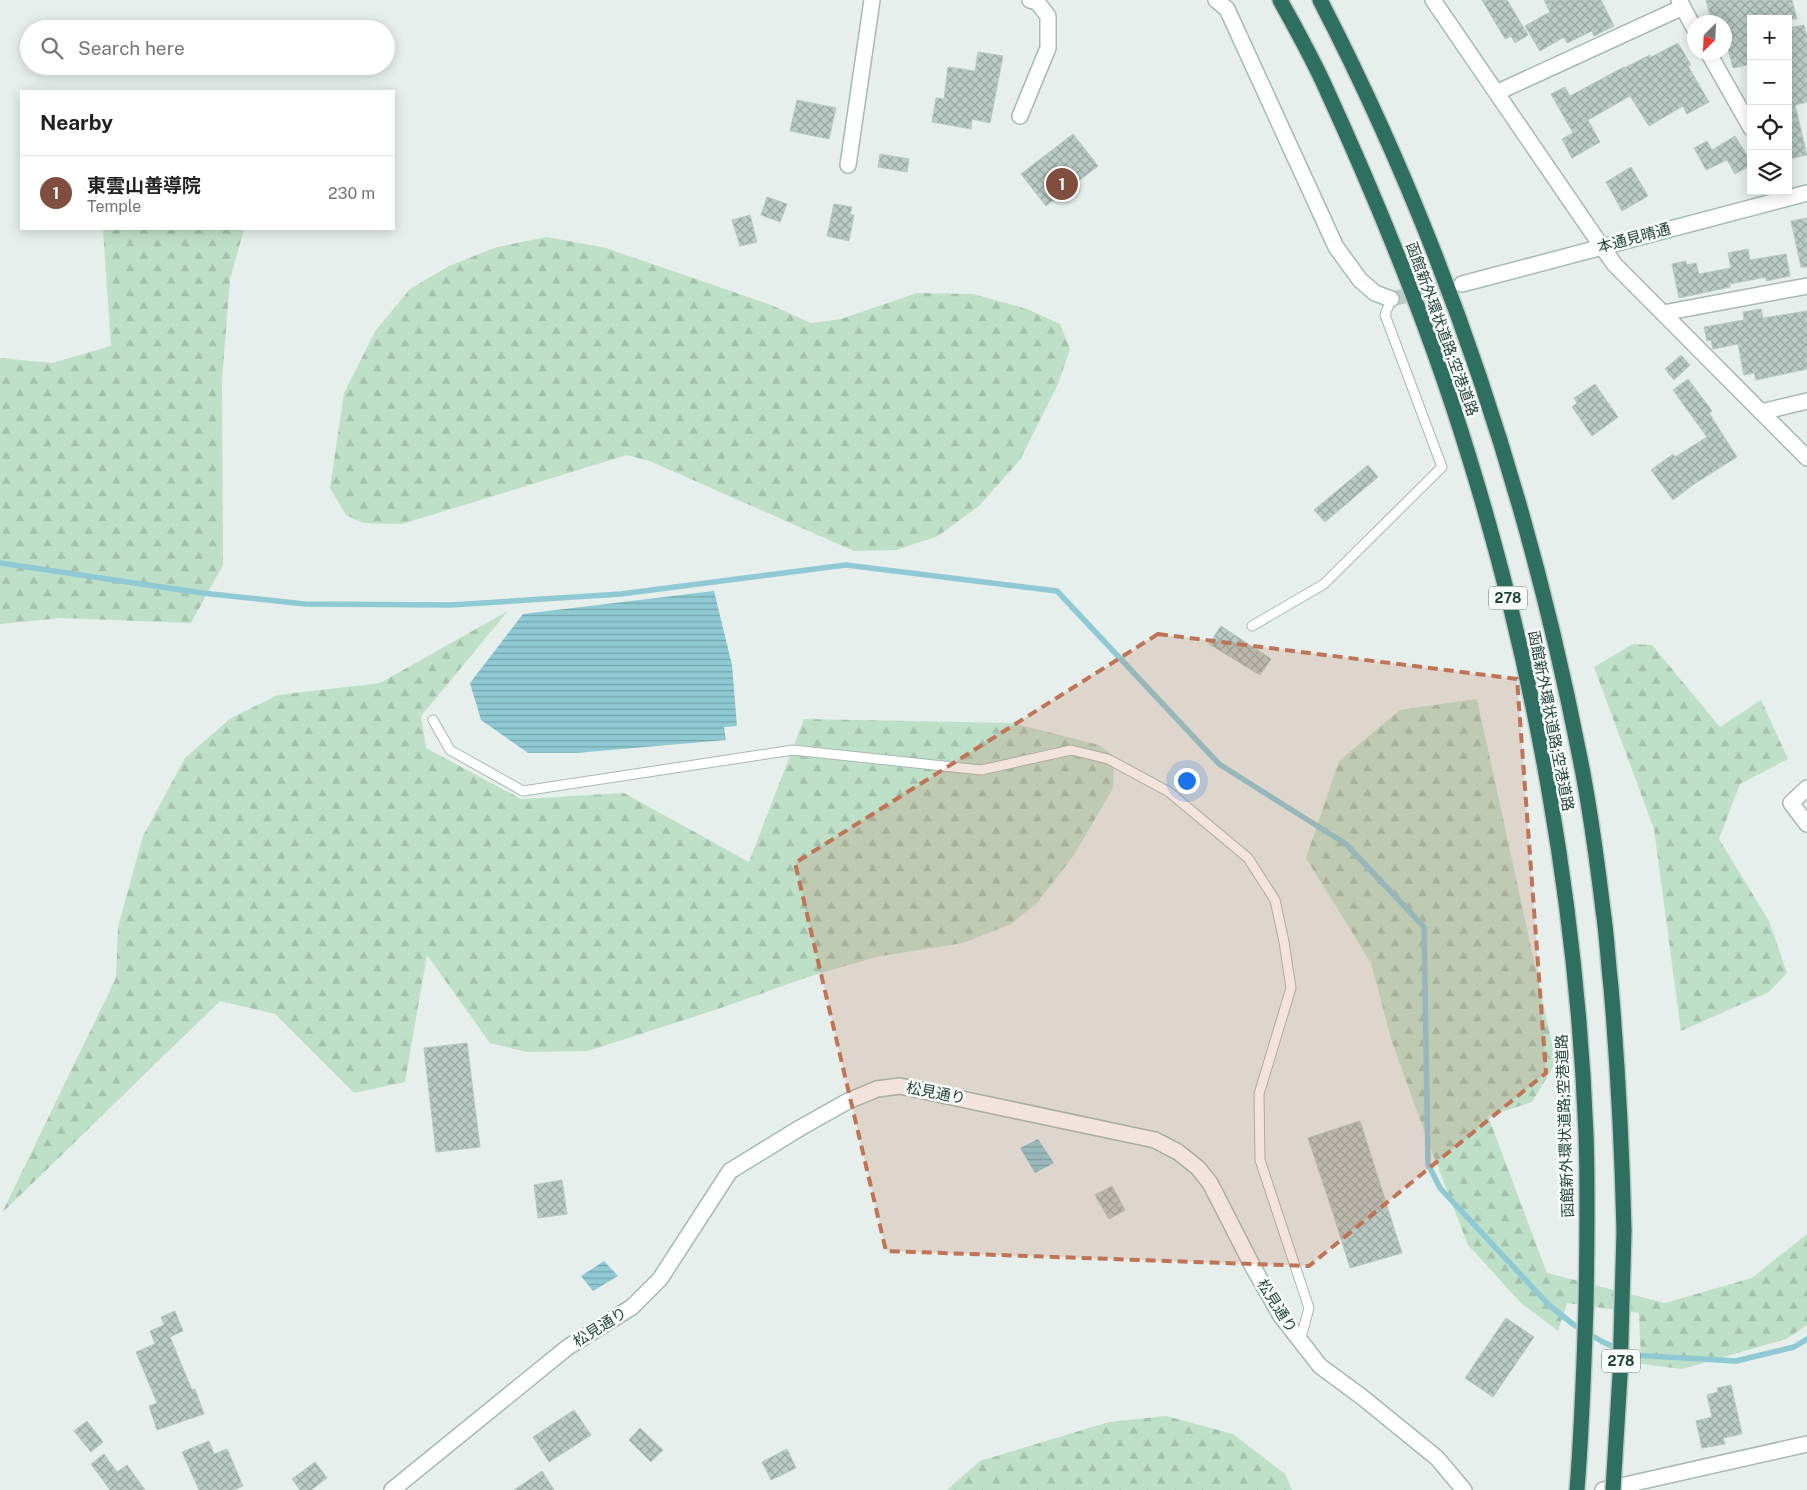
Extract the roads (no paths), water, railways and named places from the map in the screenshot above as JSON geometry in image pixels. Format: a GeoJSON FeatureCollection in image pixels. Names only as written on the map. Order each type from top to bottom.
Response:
{"type":"FeatureCollection","features":[{"type":"Feature","properties":{"kind":"highway","name":"函館新外環状道路;空港道路"},"geometry":{"type":"LineString","coordinates":[[1280,0],[1322,80],[1385,224],[1433,348],[1469,458],[1511,608],[1544,765],[1567,917],[1581,1044],[1586,1136],[1587,1232],[1584,1373],[1576,1490]]}},
{"type":"Feature","properties":{"kind":"highway","name":"函館新外環状道路;空港道路"},"geometry":{"type":"LineString","coordinates":[[1320,0],[1354,64],[1418,209],[1466,333],[1503,444],[1546,600],[1581,760],[1604,913],[1616,1041],[1622,1136],[1624,1231],[1620,1375],[1613,1490]]}},
{"type":"Feature","properties":{"kind":"street"},"geometry":{"type":"LineString","coordinates":[[848,165],[872,0]]}},
{"type":"Feature","properties":{"kind":"street"},"geometry":{"type":"LineString","coordinates":[[1020,116],[1048,48],[1048,16],[1037,2],[1030,0]]}},
{"type":"Feature","properties":{"kind":"street"},"geometry":{"type":"LineString","coordinates":[[1216,0],[1227,9],[1336,247],[1360,280],[1375,293],[1391,299]]}},
{"type":"Feature","properties":{"kind":"street"},"geometry":{"type":"LineString","coordinates":[[1435,1],[1615,265],[1807,458]]}},
{"type":"Feature","properties":{"kind":"street"},"geometry":{"type":"LineString","coordinates":[[1498,92],[1681,4],[1687,15]]}},
{"type":"Feature","properties":{"kind":"street"},"geometry":{"type":"LineString","coordinates":[[1713,60],[1747,121]]}},
{"type":"Feature","properties":{"kind":"street","name":"本通見晴通"},"geometry":{"type":"LineString","coordinates":[[1792,194],[1807,193]]}},
{"type":"Feature","properties":{"kind":"street","name":"本通見晴通"},"geometry":{"type":"LineString","coordinates":[[1462,284],[1602,247],[1784,195]]}},
{"type":"Feature","properties":{"kind":"street"},"geometry":{"type":"LineString","coordinates":[[1663,313],[1807,286]]}},
{"type":"Feature","properties":{"kind":"street"},"geometry":{"type":"LineString","coordinates":[[1761,412],[1807,401]]}},
{"type":"Feature","properties":{"kind":"street"},"geometry":{"type":"LineString","coordinates":[[1807,788],[1791,803],[1807,824]]}},
{"type":"Feature","properties":{"kind":"street","name":"松見通り"},"geometry":{"type":"LineString","coordinates":[[392,1490],[568,1347],[632,1307],[660,1280],[730,1171],[848,1101],[877,1089],[900,1086],[1155,1140],[1178,1152],[1198,1168],[1210,1183],[1252,1267],[1281,1316],[1320,1366],[1362,1397],[1437,1458],[1464,1490]]}},
{"type":"Feature","properties":{"kind":"street"},"geometry":{"type":"LineString","coordinates":[[1603,1490],[1633,1487],[1807,1444]]}},
{"type":"Feature","properties":{"kind":"lane"},"geometry":{"type":"LineString","coordinates":[[1252,626],[1324,584],[1442,467],[1384,315],[1391,299]]}},
{"type":"Feature","properties":{"kind":"lane"},"geometry":{"type":"LineString","coordinates":[[433,720],[450,750],[523,791],[793,750],[981,770],[1071,750],[1108,760],[1169,792],[1248,858],[1275,900],[1291,988],[1259,1094],[1260,1160],[1309,1308],[1300,1342]]}},
{"type":"Feature","properties":{"kind":"water"},"geometry":{"type":"Polygon","coordinates":[[[714,591],[732,665],[737,726],[724,727],[726,740],[576,753],[528,753],[481,720],[470,683],[523,614],[714,591]]]}},
{"type":"Feature","properties":{"kind":"water"},"geometry":{"type":"Polygon","coordinates":[[[1038,1139],[1054,1163],[1035,1173],[1020,1148],[1038,1139]]]}},
{"type":"Feature","properties":{"kind":"water"},"geometry":{"type":"Polygon","coordinates":[[[604,1261],[618,1276],[593,1291],[581,1276],[604,1261]]]}},
{"type":"Feature","properties":{"kind":"waterway"},"geometry":{"type":"LineString","coordinates":[[0,563],[202,593],[305,604],[451,605],[621,594],[846,565],[1057,591],[1219,764],[1346,844],[1424,927],[1428,1164],[1440,1188],[1549,1305],[1574,1325],[1603,1342],[1632,1355],[1736,1361],[1794,1347],[1807,1339]]}},
{"type":"Feature","properties":{"kind":"tunnel"},"geometry":{"type":"LineString","coordinates":[[1391,299],[1462,284]]}},
{"type":"Feature","properties":{"kind":"place","name":"東雲山善導院"},"geometry":{"type":"Point","coordinates":[1062,184]}}]}
